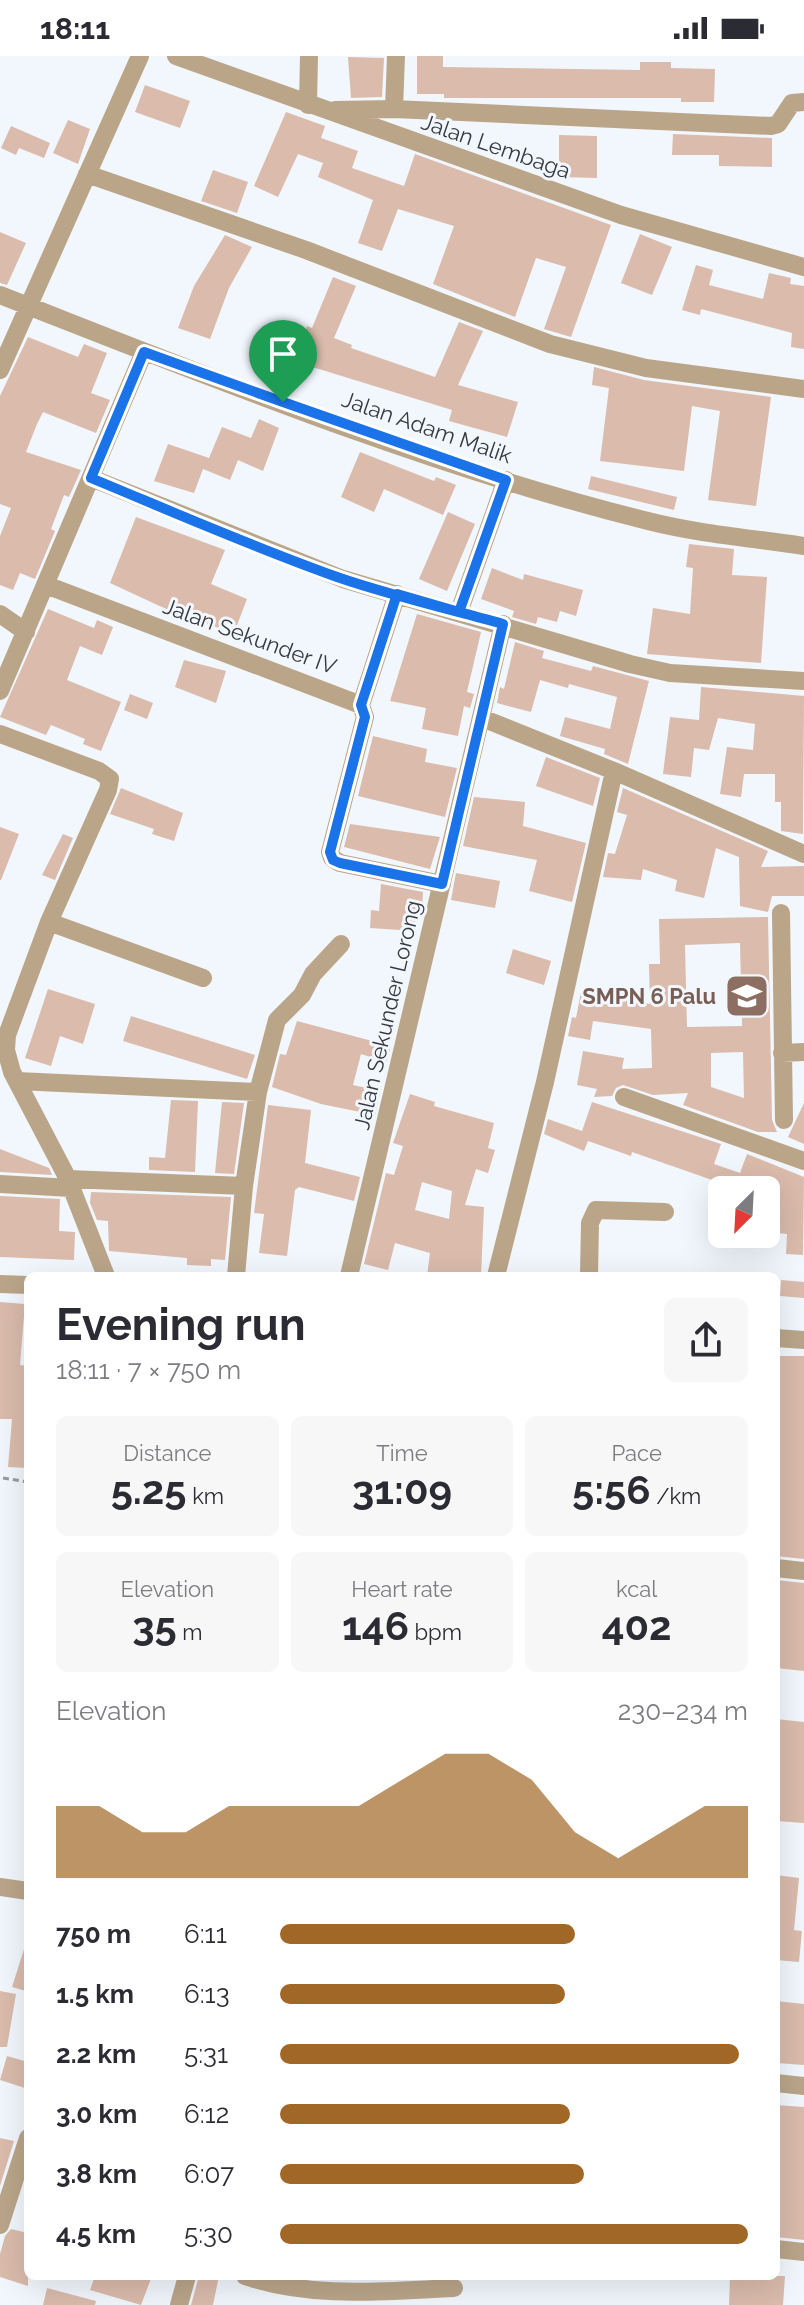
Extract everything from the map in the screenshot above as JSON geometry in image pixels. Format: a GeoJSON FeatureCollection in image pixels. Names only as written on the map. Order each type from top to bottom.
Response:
{"type":"FeatureCollection","features":[{"type":"Feature","properties":{"kind":"street"},"geometry":{"type":"LineString","coordinates":[[0,370],[140,56]]}},
{"type":"Feature","properties":{"kind":"street","name":"Jalan Lembaga"},"geometry":{"type":"LineString","coordinates":[[176,56],[218,64],[317,108],[621,215],[804,267]]}},
{"type":"Feature","properties":{"kind":"street"},"geometry":{"type":"LineString","coordinates":[[309,56],[317,108],[771,126],[778,124],[792,103],[804,102]]}},
{"type":"Feature","properties":{"kind":"street"},"geometry":{"type":"LineString","coordinates":[[394,109],[396,56]]}},
{"type":"Feature","properties":{"kind":"street"},"geometry":{"type":"LineString","coordinates":[[87,174],[306,250],[550,344],[637,366],[804,389]]}},
{"type":"Feature","properties":{"kind":"street","name":"Jalan Adam Malik"},"geometry":{"type":"LineString","coordinates":[[0,295],[144,352],[506,480],[649,521],[804,546]]}},
{"type":"Feature","properties":{"kind":"street"},"geometry":{"type":"LineString","coordinates":[[0,691],[144,352]]}},
{"type":"Feature","properties":{"kind":"street"},"geometry":{"type":"LineString","coordinates":[[91,478],[343,579],[658,671],[804,681]]}},
{"type":"Feature","properties":{"kind":"street"},"geometry":{"type":"LineString","coordinates":[[459,612],[506,480]]}},
{"type":"Feature","properties":{"kind":"street","name":"Jalan Sekunder IV"},"geometry":{"type":"LineString","coordinates":[[46,585],[361,705]]}},
{"type":"Feature","properties":{"kind":"street"},"geometry":{"type":"LineString","coordinates":[[397,594],[361,705],[365,717],[330,852],[332,858],[340,863],[442,884]]}},
{"type":"Feature","properties":{"kind":"street"},"geometry":{"type":"LineString","coordinates":[[0,614],[26,632]]}},
{"type":"Feature","properties":{"kind":"street","name":"Jalan Sekunder Lorong"},"geometry":{"type":"LineString","coordinates":[[350,1272],[503,624]]}},
{"type":"Feature","properties":{"kind":"street"},"geometry":{"type":"LineString","coordinates":[[482,718],[614,771],[804,854]]}},
{"type":"Feature","properties":{"kind":"street"},"geometry":{"type":"LineString","coordinates":[[0,734],[105,774],[110,781],[49,922],[7,1035],[8,1058],[17,1081],[70,1183],[104,1272]]}},
{"type":"Feature","properties":{"kind":"street"},"geometry":{"type":"LineString","coordinates":[[497,1272],[545,1082],[614,771]]}},
{"type":"Feature","properties":{"kind":"street"},"geometry":{"type":"LineString","coordinates":[[781,913],[784,1120]]}},
{"type":"Feature","properties":{"kind":"street"},"geometry":{"type":"LineString","coordinates":[[49,922],[203,978]]}},
{"type":"Feature","properties":{"kind":"street"},"geometry":{"type":"LineString","coordinates":[[236,1272],[244,1186],[258,1092],[279,1015],[302,995],[313,974],[341,944]]}},
{"type":"Feature","properties":{"kind":"street"},"geometry":{"type":"LineString","coordinates":[[782,1053],[804,1052]]}},
{"type":"Feature","properties":{"kind":"street"},"geometry":{"type":"LineString","coordinates":[[17,1081],[258,1092]]}},
{"type":"Feature","properties":{"kind":"street"},"geometry":{"type":"LineString","coordinates":[[624,1097],[804,1161]]}},
{"type":"Feature","properties":{"kind":"street"},"geometry":{"type":"LineString","coordinates":[[0,1184],[244,1186]]}},
{"type":"Feature","properties":{"kind":"street"},"geometry":{"type":"LineString","coordinates":[[589,1272],[590,1223],[596,1210],[665,1212]]}},
{"type":"Feature","properties":{"kind":"street"},"geometry":{"type":"LineString","coordinates":[[0,1284],[24,1285]]}},
{"type":"Feature","properties":{"kind":"street"},"geometry":{"type":"LineString","coordinates":[[780,1338],[804,1340]]}},
{"type":"Feature","properties":{"kind":"street"},"geometry":{"type":"LineString","coordinates":[[780,1568],[804,1571]]}},
{"type":"Feature","properties":{"kind":"street"},"geometry":{"type":"LineString","coordinates":[[0,1887],[24,1890]]}},
{"type":"Feature","properties":{"kind":"street"},"geometry":{"type":"LineString","coordinates":[[780,2083],[804,2086]]}},
{"type":"Feature","properties":{"kind":"street"},"geometry":{"type":"LineString","coordinates":[[0,2225],[8,2174],[24,2145]]}},
{"type":"Feature","properties":{"kind":"street"},"geometry":{"type":"LineString","coordinates":[[780,2249],[804,2252]]}},
{"type":"Feature","properties":{"kind":"street"},"geometry":{"type":"LineString","coordinates":[[179,2305],[186,2280]]}},
{"type":"Feature","properties":{"kind":"street"},"geometry":{"type":"LineString","coordinates":[[258,2280],[278,2286],[358,2293],[453,2280],[462,2305]]}},
{"type":"Feature","properties":{"kind":"path"},"geometry":{"type":"LineString","coordinates":[[3,1478],[24,1481]]}},
{"type":"Feature","properties":{"kind":"building"},"geometry":{"type":"Polygon","coordinates":[[[417,56],[443,56],[443,67],[640,70],[640,62],[671,62],[671,68],[715,69],[714,102],[681,102],[681,98],[444,98],[444,94],[417,94],[417,56]]]}},
{"type":"Feature","properties":{"kind":"building"},"geometry":{"type":"Polygon","coordinates":[[[348,57],[384,58],[382,97],[351,98],[348,57]]]}},
{"type":"Feature","properties":{"kind":"building"},"geometry":{"type":"Polygon","coordinates":[[[145,85],[190,101],[180,128],[135,112],[145,85]]]}},
{"type":"Feature","properties":{"kind":"building"},"geometry":{"type":"Polygon","coordinates":[[[286,112],[325,126],[321,138],[358,151],[352,168],[404,186],[415,154],[611,225],[571,337],[544,329],[566,267],[536,258],[515,317],[433,284],[454,226],[398,209],[382,251],[358,243],[373,200],[318,177],[323,163],[298,154],[278,197],[254,186],[286,112]]]}},
{"type":"Feature","properties":{"kind":"building"},"geometry":{"type":"Polygon","coordinates":[[[68,120],[90,129],[78,164],[53,153],[68,120]]]}},
{"type":"Feature","properties":{"kind":"building"},"geometry":{"type":"Polygon","coordinates":[[[11,126],[50,143],[44,158],[19,148],[16,155],[1,148],[11,126]]]}},
{"type":"Feature","properties":{"kind":"building"},"geometry":{"type":"Polygon","coordinates":[[[673,134],[772,138],[772,167],[719,166],[719,155],[672,155],[673,134]]]}},
{"type":"Feature","properties":{"kind":"building"},"geometry":{"type":"Polygon","coordinates":[[[559,135],[597,136],[597,178],[559,177],[559,135]]]}},
{"type":"Feature","properties":{"kind":"building"},"geometry":{"type":"Polygon","coordinates":[[[213,170],[248,182],[237,213],[201,201],[213,170]]]}},
{"type":"Feature","properties":{"kind":"building"},"geometry":{"type":"Polygon","coordinates":[[[0,232],[26,243],[7,285],[0,283],[0,232]]]}},
{"type":"Feature","properties":{"kind":"building"},"geometry":{"type":"Polygon","coordinates":[[[640,234],[672,247],[652,295],[621,283],[640,234]]]}},
{"type":"Feature","properties":{"kind":"building"},"geometry":{"type":"Polygon","coordinates":[[[225,235],[252,247],[229,288],[210,339],[178,328],[194,286],[225,235]]]}},
{"type":"Feature","properties":{"kind":"building"},"geometry":{"type":"Polygon","coordinates":[[[696,265],[713,270],[709,285],[763,299],[769,273],[791,278],[790,284],[804,286],[804,349],[791,347],[792,333],[701,309],[700,315],[682,310],[696,265]]]}},
{"type":"Feature","properties":{"kind":"building"},"geometry":{"type":"Polygon","coordinates":[[[333,277],[356,286],[334,338],[352,345],[351,348],[435,377],[459,322],[483,331],[458,385],[518,402],[507,437],[449,421],[452,410],[293,361],[307,326],[312,328],[333,277]]]}},
{"type":"Feature","properties":{"kind":"building"},"geometry":{"type":"Polygon","coordinates":[[[28,337],[78,357],[84,344],[107,353],[91,393],[110,400],[96,433],[43,412],[26,452],[81,470],[69,497],[64,495],[51,529],[55,531],[35,579],[20,573],[13,590],[0,585],[0,536],[11,508],[0,504],[0,396],[28,337]]]}},
{"type":"Feature","properties":{"kind":"building"},"geometry":{"type":"Polygon","coordinates":[[[594,367],[644,380],[771,397],[756,506],[708,500],[720,411],[692,406],[684,471],[600,461],[609,388],[592,385],[594,367]]]}},
{"type":"Feature","properties":{"kind":"building"},"geometry":{"type":"Polygon","coordinates":[[[259,419],[279,428],[263,471],[238,460],[230,480],[203,469],[194,493],[154,481],[168,444],[209,458],[222,427],[251,438],[259,419]]]}},
{"type":"Feature","properties":{"kind":"building"},"geometry":{"type":"Polygon","coordinates":[[[360,452],[434,481],[436,477],[456,485],[443,515],[384,489],[374,512],[341,497],[360,452]]]}},
{"type":"Feature","properties":{"kind":"building"},"geometry":{"type":"Polygon","coordinates":[[[591,476],[677,497],[674,510],[588,489],[591,476]]]}},
{"type":"Feature","properties":{"kind":"building"},"geometry":{"type":"Polygon","coordinates":[[[448,512],[475,524],[447,591],[419,579],[448,512]]]}},
{"type":"Feature","properties":{"kind":"building"},"geometry":{"type":"Polygon","coordinates":[[[136,517],[225,550],[211,584],[247,599],[234,633],[179,615],[110,583],[136,517]]]}},
{"type":"Feature","properties":{"kind":"building"},"geometry":{"type":"Polygon","coordinates":[[[689,544],[734,549],[732,575],[767,577],[761,663],[647,654],[653,608],[690,614],[693,568],[686,567],[689,544]]]}},
{"type":"Feature","properties":{"kind":"building"},"geometry":{"type":"Polygon","coordinates":[[[492,568],[523,580],[524,574],[583,590],[576,616],[560,611],[557,622],[538,617],[536,624],[512,617],[514,611],[481,599],[492,568]]]}},
{"type":"Feature","properties":{"kind":"building"},"geometry":{"type":"Polygon","coordinates":[[[48,609],[94,628],[97,620],[113,627],[102,655],[80,646],[67,680],[121,702],[101,751],[83,744],[85,739],[51,725],[46,735],[0,717],[48,609]]]}},
{"type":"Feature","properties":{"kind":"building"},"geometry":{"type":"Polygon","coordinates":[[[417,614],[481,632],[467,692],[474,694],[470,708],[464,706],[458,736],[422,729],[426,708],[390,701],[417,614]]]}},
{"type":"Feature","properties":{"kind":"building"},"geometry":{"type":"Polygon","coordinates":[[[515,642],[544,651],[542,658],[591,671],[593,666],[649,681],[628,764],[604,754],[605,749],[560,736],[565,717],[610,729],[617,697],[540,680],[531,712],[497,703],[500,687],[504,689],[515,642]]]}},
{"type":"Feature","properties":{"kind":"building"},"geometry":{"type":"Polygon","coordinates":[[[184,660],[226,671],[216,703],[175,687],[184,660]]]}},
{"type":"Feature","properties":{"kind":"building"},"geometry":{"type":"Polygon","coordinates":[[[701,687],[804,696],[803,834],[781,831],[781,802],[775,802],[775,774],[744,774],[741,797],[720,794],[727,747],[753,750],[755,724],[718,718],[709,750],[694,748],[691,777],[663,774],[670,717],[699,720],[701,687]]]}},
{"type":"Feature","properties":{"kind":"building"},"geometry":{"type":"Polygon","coordinates":[[[130,694],[153,703],[147,719],[124,710],[130,694]]]}},
{"type":"Feature","properties":{"kind":"building"},"geometry":{"type":"Polygon","coordinates":[[[373,736],[427,749],[425,762],[457,768],[445,817],[358,796],[373,736]]]}},
{"type":"Feature","properties":{"kind":"building"},"geometry":{"type":"Polygon","coordinates":[[[546,757],[600,778],[593,806],[536,786],[546,757]]]}},
{"type":"Feature","properties":{"kind":"building"},"geometry":{"type":"Polygon","coordinates":[[[121,788],[183,813],[174,841],[152,834],[154,829],[110,814],[121,788]]]}},
{"type":"Feature","properties":{"kind":"building"},"geometry":{"type":"Polygon","coordinates":[[[623,788],[768,851],[761,867],[804,866],[804,896],[772,896],[768,912],[740,906],[739,857],[716,848],[704,898],[675,891],[677,880],[643,869],[641,880],[603,877],[608,853],[615,854],[627,815],[617,812],[623,788]]]}},
{"type":"Feature","properties":{"kind":"building"},"geometry":{"type":"Polygon","coordinates":[[[474,797],[525,802],[523,826],[586,843],[572,902],[529,891],[537,860],[463,846],[474,797]]]}},
{"type":"Feature","properties":{"kind":"building"},"geometry":{"type":"Polygon","coordinates":[[[350,824],[440,837],[430,869],[344,847],[350,824]]]}},
{"type":"Feature","properties":{"kind":"building"},"geometry":{"type":"Polygon","coordinates":[[[0,827],[19,834],[1,880],[0,880],[0,827]]]}},
{"type":"Feature","properties":{"kind":"building"},"geometry":{"type":"Polygon","coordinates":[[[63,834],[73,838],[55,880],[42,875],[63,834]]]}},
{"type":"Feature","properties":{"kind":"building"},"geometry":{"type":"Polygon","coordinates":[[[456,873],[500,881],[495,908],[451,900],[456,873]]]}},
{"type":"Feature","properties":{"kind":"building"},"geometry":{"type":"Polygon","coordinates":[[[381,884],[423,892],[422,911],[416,910],[415,931],[370,928],[371,910],[379,911],[381,884]]]}},
{"type":"Feature","properties":{"kind":"building"},"geometry":{"type":"Polygon","coordinates":[[[768,917],[772,1120],[777,1132],[758,1132],[683,1105],[688,1093],[653,1095],[623,1085],[616,1088],[612,1096],[594,1097],[597,1089],[577,1085],[583,1051],[624,1058],[622,1069],[652,1068],[651,1029],[593,1021],[590,1040],[568,1036],[572,1017],[576,1018],[581,992],[650,1004],[649,964],[660,964],[659,919],[768,917]],[[740,943],[685,945],[687,1027],[742,1026],[740,943]],[[743,1052],[711,1053],[711,1087],[744,1098],[743,1052]]]}},
{"type":"Feature","properties":{"kind":"building"},"geometry":{"type":"Polygon","coordinates":[[[513,949],[551,961],[544,985],[506,973],[513,949]]]}},
{"type":"Feature","properties":{"kind":"building"},"geometry":{"type":"Polygon","coordinates":[[[48,989],[95,1004],[83,1044],[60,1036],[51,1066],[25,1058],[48,989]]]}},
{"type":"Feature","properties":{"kind":"building"},"geometry":{"type":"Polygon","coordinates":[[[131,1016],[255,1055],[247,1079],[123,1041],[131,1016]]]}},
{"type":"Feature","properties":{"kind":"building"},"geometry":{"type":"Polygon","coordinates":[[[297,1021],[391,1046],[386,1062],[361,1054],[353,1085],[380,1091],[375,1115],[321,1104],[272,1087],[280,1054],[286,1055],[297,1021]]]}},
{"type":"Feature","properties":{"kind":"building"},"geometry":{"type":"Polygon","coordinates":[[[410,1094],[435,1102],[434,1106],[494,1123],[488,1148],[495,1150],[488,1173],[476,1169],[465,1205],[484,1207],[481,1272],[428,1272],[430,1253],[395,1243],[388,1270],[364,1264],[386,1173],[394,1175],[403,1146],[393,1143],[410,1094]],[[422,1182],[415,1210],[449,1219],[452,1191],[422,1182]]]}},
{"type":"Feature","properties":{"kind":"building"},"geometry":{"type":"Polygon","coordinates":[[[171,1100],[198,1101],[195,1172],[149,1170],[149,1157],[165,1158],[171,1100]]]}},
{"type":"Feature","properties":{"kind":"building"},"geometry":{"type":"Polygon","coordinates":[[[222,1102],[244,1103],[234,1174],[215,1173],[222,1102]]]}},
{"type":"Feature","properties":{"kind":"building"},"geometry":{"type":"Polygon","coordinates":[[[592,1102],[721,1144],[714,1164],[740,1173],[747,1154],[804,1177],[803,1255],[786,1254],[787,1234],[780,1233],[780,1176],[708,1176],[708,1179],[632,1152],[631,1156],[588,1141],[584,1151],[544,1134],[548,1119],[582,1131],[592,1102]]]}},
{"type":"Feature","properties":{"kind":"building"},"geometry":{"type":"Polygon","coordinates":[[[804,1103],[804,1144],[788,1137],[804,1103]]]}},
{"type":"Feature","properties":{"kind":"building"},"geometry":{"type":"Polygon","coordinates":[[[268,1105],[311,1110],[305,1163],[360,1177],[354,1201],[299,1187],[295,1190],[287,1256],[259,1253],[264,1214],[254,1213],[268,1105]]]}},
{"type":"Feature","properties":{"kind":"building"},"geometry":{"type":"Polygon","coordinates":[[[0,1149],[49,1168],[52,1175],[0,1172],[0,1149]]]}},
{"type":"Feature","properties":{"kind":"building"},"geometry":{"type":"Polygon","coordinates":[[[91,1192],[231,1197],[225,1260],[211,1259],[211,1266],[187,1265],[187,1258],[109,1251],[108,1221],[97,1220],[90,1203],[91,1192]]]}},
{"type":"Feature","properties":{"kind":"building"},"geometry":{"type":"Polygon","coordinates":[[[0,1196],[60,1199],[59,1231],[75,1232],[74,1260],[0,1257],[0,1196]]]}},
{"type":"Feature","properties":{"kind":"building"},"geometry":{"type":"Polygon","coordinates":[[[781,1280],[804,1282],[804,1298],[780,1296],[781,1280]]]}},
{"type":"Feature","properties":{"kind":"building"},"geometry":{"type":"Polygon","coordinates":[[[0,1302],[24,1304],[20,1365],[24,1366],[24,1468],[8,1467],[12,1419],[0,1419],[0,1302]]]}},
{"type":"Feature","properties":{"kind":"building"},"geometry":{"type":"Polygon","coordinates":[[[780,1356],[804,1356],[804,1559],[780,1556],[780,1356]]]}},
{"type":"Feature","properties":{"kind":"building"},"geometry":{"type":"Polygon","coordinates":[[[780,1580],[804,1583],[804,1671],[780,1668],[780,1580]]]}},
{"type":"Feature","properties":{"kind":"building"},"geometry":{"type":"Polygon","coordinates":[[[780,1719],[804,1722],[804,1823],[780,1821],[780,1719]]]}},
{"type":"Feature","properties":{"kind":"building"},"geometry":{"type":"Polygon","coordinates":[[[780,1876],[799,1878],[794,1930],[802,1931],[799,1962],[780,1960],[780,1876]]]}},
{"type":"Feature","properties":{"kind":"building"},"geometry":{"type":"Polygon","coordinates":[[[24,1949],[24,1990],[12,1987],[24,1949]]]}},
{"type":"Feature","properties":{"kind":"building"},"geometry":{"type":"Polygon","coordinates":[[[0,1991],[16,1994],[7,2047],[0,2047],[0,1991]]]}},
{"type":"Feature","properties":{"kind":"building"},"geometry":{"type":"Polygon","coordinates":[[[780,2001],[804,2004],[804,2065],[780,2063],[780,2001]]]}},
{"type":"Feature","properties":{"kind":"building"},"geometry":{"type":"Polygon","coordinates":[[[7,2056],[24,2061],[24,2088],[0,2080],[7,2056]]]}},
{"type":"Feature","properties":{"kind":"building"},"geometry":{"type":"Polygon","coordinates":[[[780,2105],[804,2107],[804,2240],[780,2237],[780,2105]]]}},
{"type":"Feature","properties":{"kind":"building"},"geometry":{"type":"Polygon","coordinates":[[[0,2138],[14,2141],[0,2186],[0,2138]]]}},
{"type":"Feature","properties":{"kind":"building"},"geometry":{"type":"Polygon","coordinates":[[[11,2229],[24,2232],[24,2280],[28,2280],[28,2286],[0,2277],[0,2254],[5,2236],[11,2229]]]}},
{"type":"Feature","properties":{"kind":"building"},"geometry":{"type":"Polygon","coordinates":[[[780,2276],[785,2276],[783,2305],[729,2305],[730,2280],[780,2280],[780,2276]]]}},
{"type":"Feature","properties":{"kind":"building"},"geometry":{"type":"Polygon","coordinates":[[[94,2280],[150,2280],[141,2305],[90,2290],[94,2280]]]}},
{"type":"Feature","properties":{"kind":"building"},"geometry":{"type":"Polygon","coordinates":[[[198,2280],[218,2280],[213,2305],[191,2305],[198,2280]]]}},
{"type":"Feature","properties":{"kind":"building"},"geometry":{"type":"Polygon","coordinates":[[[47,2288],[96,2301],[95,2305],[43,2305],[47,2288]]]}},
{"type":"Feature","properties":{"kind":"place","name":"SMPN 6 Palu"},"geometry":{"type":"Point","coordinates":[747,996]}},
{"type":"Feature","properties":{"kind":"route"},"geometry":{"type":"LineString","coordinates":[[283,402],[144,352],[91,478],[343,579],[397,594],[459,612],[503,624],[442,884],[340,863],[333,860],[330,852],[365,717],[361,705],[397,594],[459,612],[506,480],[283,402]]}}]}
